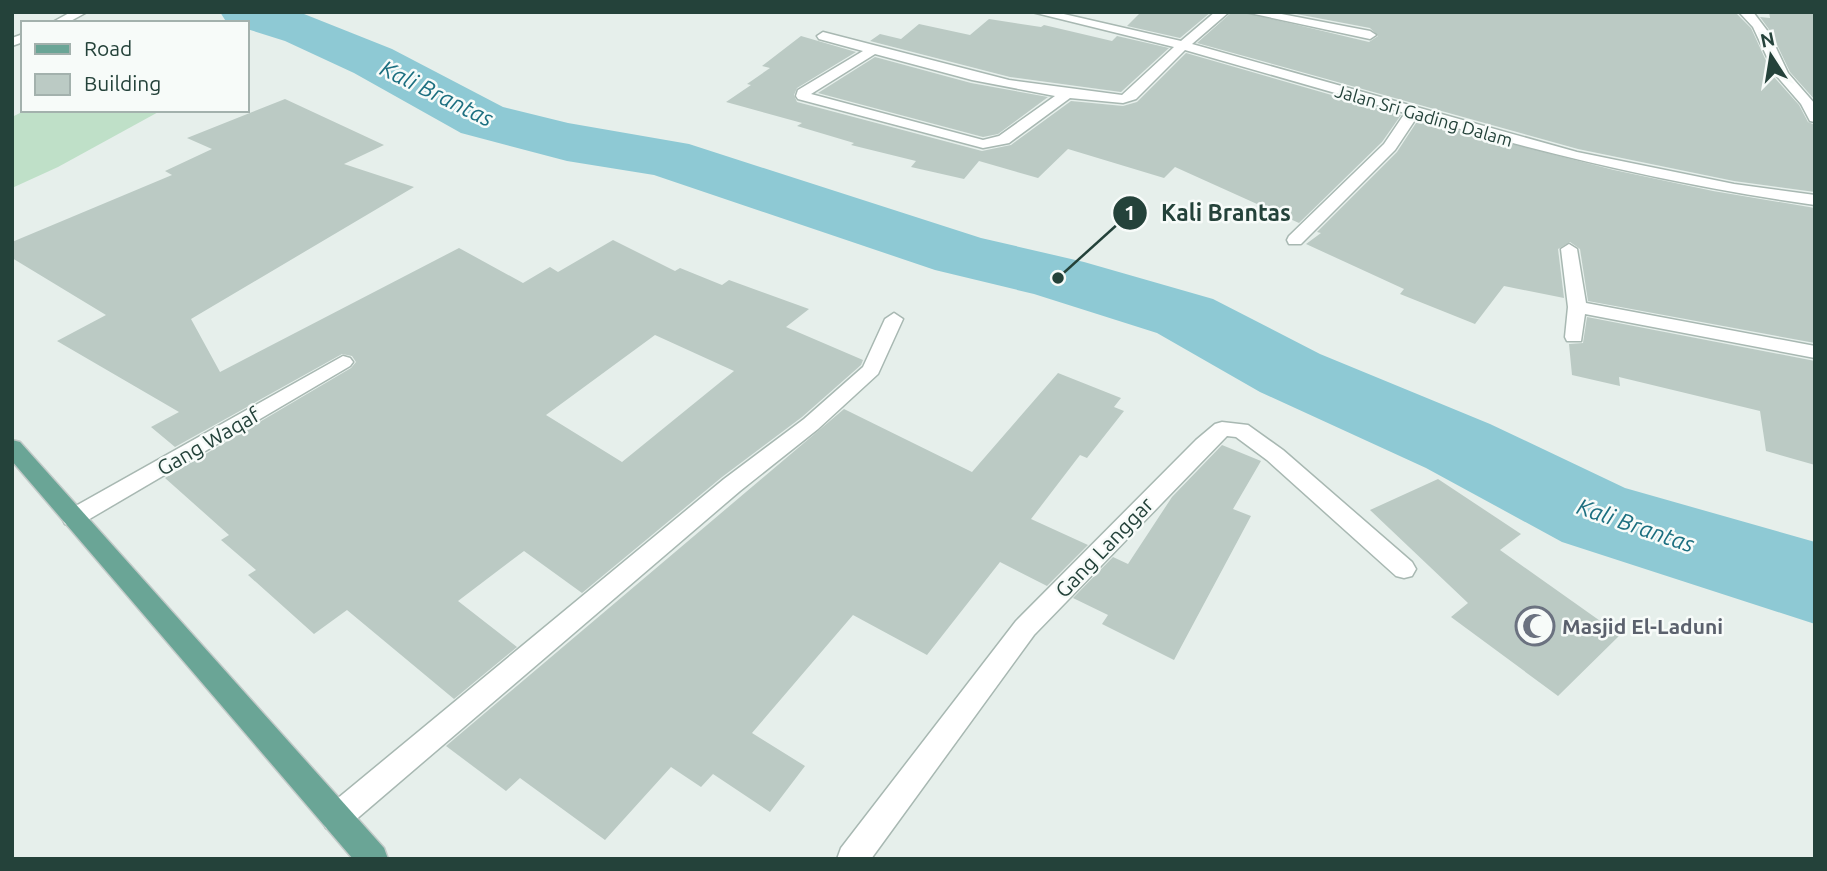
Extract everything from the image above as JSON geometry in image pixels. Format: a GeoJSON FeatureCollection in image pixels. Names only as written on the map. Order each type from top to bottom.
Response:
{"type":"FeatureCollection","features":[{"type":"Feature","properties":{"kind":"main road"},"geometry":{"type":"LineString","coordinates":[[12,447],[373,859]]}},
{"type":"Feature","properties":{"kind":"street"},"geometry":{"type":"LineString","coordinates":[[61,21],[81,12]]}},
{"type":"Feature","properties":{"kind":"street","name":"Jalan Sri Gading Dalam"},"geometry":{"type":"LineString","coordinates":[[1038,12],[1183,45],[1519,142],[1694,181],[1815,200]]}},
{"type":"Feature","properties":{"kind":"street"},"geometry":{"type":"LineString","coordinates":[[823,36],[1010,84],[1066,95],[1123,99],[1131,96],[1183,45],[1223,12]]}},
{"type":"Feature","properties":{"kind":"street"},"geometry":{"type":"LineString","coordinates":[[1251,12],[1370,35]]}},
{"type":"Feature","properties":{"kind":"street"},"geometry":{"type":"LineString","coordinates":[[1745,12],[1761,27],[1782,74],[1809,101],[1815,118]]}},
{"type":"Feature","properties":{"kind":"street"},"geometry":{"type":"LineString","coordinates":[[873,50],[803,93],[803,96],[983,144],[1004,140],[1066,95]]}},
{"type":"Feature","properties":{"kind":"street"},"geometry":{"type":"LineString","coordinates":[[1295,240],[1390,147],[1412,113]]}},
{"type":"Feature","properties":{"kind":"street"},"geometry":{"type":"LineString","coordinates":[[1569,250],[1577,307],[1574,337]]}},
{"type":"Feature","properties":{"kind":"street"},"geometry":{"type":"LineString","coordinates":[[1577,307],[1815,352]]}},
{"type":"Feature","properties":{"kind":"street"},"geometry":{"type":"LineString","coordinates":[[336,818],[722,494],[811,424],[871,370],[894,319]]}},
{"type":"Feature","properties":{"kind":"street","name":"Gang Waqaf"},"geometry":{"type":"LineString","coordinates":[[73,519],[343,362]]}},
{"type":"Feature","properties":{"kind":"street","name":"Gang Langgar"},"geometry":{"type":"LineString","coordinates":[[852,859],[1025,628],[1203,445],[1223,429],[1241,430],[1275,454],[1404,569]]}},
{"type":"Feature","properties":{"kind":"green space"},"geometry":{"type":"Polygon","coordinates":[[[22,112],[158,112],[58,167],[12,188],[12,117],[22,112]]]}},
{"type":"Feature","properties":{"kind":"building"},"geometry":{"type":"Polygon","coordinates":[[[1141,12],[1211,12],[1180,38],[1127,26],[1141,12]]]}},
{"type":"Feature","properties":{"kind":"building"},"geometry":{"type":"Polygon","coordinates":[[[1232,12],[1243,12],[1369,42],[1378,36],[1370,28],[1286,12],[1737,14],[1751,28],[1773,76],[1799,105],[1808,122],[1815,125],[1815,192],[1734,181],[1578,149],[1197,43],[1232,12]]]}},
{"type":"Feature","properties":{"kind":"building"},"geometry":{"type":"Polygon","coordinates":[[[1769,12],[1815,12],[1815,100],[1790,72],[1771,32],[1760,17],[1770,18],[1769,12]]]}},
{"type":"Feature","properties":{"kind":"building"},"geometry":{"type":"Polygon","coordinates":[[[989,19],[1041,27],[1044,25],[1112,41],[1117,36],[1169,48],[1121,92],[1010,77],[870,41],[880,34],[901,39],[919,24],[970,35],[989,19]]]}},
{"type":"Feature","properties":{"kind":"building"},"geometry":{"type":"Polygon","coordinates":[[[801,36],[856,52],[797,88],[794,95],[797,102],[982,151],[1011,145],[1071,101],[1123,106],[1137,102],[1186,53],[1401,115],[1382,142],[1299,223],[1175,167],[1164,178],[1068,149],[1038,178],[979,161],[964,179],[911,167],[916,161],[851,145],[854,143],[797,126],[802,123],[726,102],[751,85],[747,84],[770,68],[762,66],[801,36]]]}},
{"type":"Feature","properties":{"kind":"building"},"geometry":{"type":"Polygon","coordinates":[[[875,57],[971,83],[1048,97],[998,134],[983,137],[818,93],[875,57]]]}},
{"type":"Feature","properties":{"kind":"building"},"geometry":{"type":"Polygon","coordinates":[[[285,99],[384,145],[344,164],[414,187],[191,319],[220,372],[459,248],[523,283],[550,267],[558,272],[613,240],[675,271],[680,268],[722,285],[729,280],[809,309],[786,327],[863,360],[861,365],[802,417],[722,477],[582,593],[524,551],[458,601],[517,647],[454,699],[347,610],[314,634],[248,575],[256,570],[221,540],[229,535],[165,478],[351,368],[356,362],[352,356],[342,354],[175,447],[151,427],[179,412],[57,341],[106,315],[12,258],[12,242],[172,175],[165,171],[212,149],[187,138],[285,99]],[[655,335],[546,415],[622,462],[734,371],[655,335]]]}},
{"type":"Feature","properties":{"kind":"building"},"geometry":{"type":"Polygon","coordinates":[[[1418,120],[1614,170],[1713,191],[1815,208],[1815,343],[1588,301],[1580,249],[1570,242],[1558,249],[1564,298],[1504,286],[1475,324],[1400,294],[1404,289],[1306,244],[1321,233],[1317,232],[1397,152],[1418,120]]]}},
{"type":"Feature","properties":{"kind":"building"},"geometry":{"type":"Polygon","coordinates":[[[1587,317],[1815,361],[1815,465],[1766,451],[1760,411],[1619,377],[1620,386],[1572,375],[1569,344],[1583,343],[1587,317]]]}},
{"type":"Feature","properties":{"kind":"building"},"geometry":{"type":"Polygon","coordinates":[[[1058,373],[1121,398],[1114,407],[1124,411],[1087,458],[1080,455],[1031,519],[1088,545],[1047,586],[1000,562],[927,655],[853,615],[752,733],[805,766],[770,812],[713,774],[701,787],[671,767],[605,840],[520,778],[506,791],[446,746],[844,409],[972,472],[1058,373]]]}},
{"type":"Feature","properties":{"kind":"building"},"geometry":{"type":"Polygon","coordinates":[[[1222,445],[1261,461],[1233,509],[1251,516],[1174,660],[1102,624],[1108,615],[1073,598],[1113,557],[1128,564],[1172,497],[1222,445]]]}},
{"type":"Feature","properties":{"kind":"building"},"geometry":{"type":"Polygon","coordinates":[[[1438,479],[1521,534],[1500,550],[1620,635],[1558,696],[1451,617],[1468,603],[1370,510],[1438,479]]]}},
{"type":"Feature","properties":{"kind":"waterway","name":"Kali Brantas"},"geometry":{"type":"LineString","coordinates":[[245,12],[303,30],[373,61],[482,120],[567,142],[666,158],[961,255],[1058,278],[1185,316],[1290,373],[1458,446],[1596,516],[1815,583]]}},
{"type":"Feature","properties":{"kind":"place","name":"Kali Brantas"},"geometry":{"type":"Point","coordinates":[1058,278]}},
{"type":"Feature","properties":{"kind":"place","name":"Masjid El-Laduni"},"geometry":{"type":"Point","coordinates":[1535,626]}}]}
